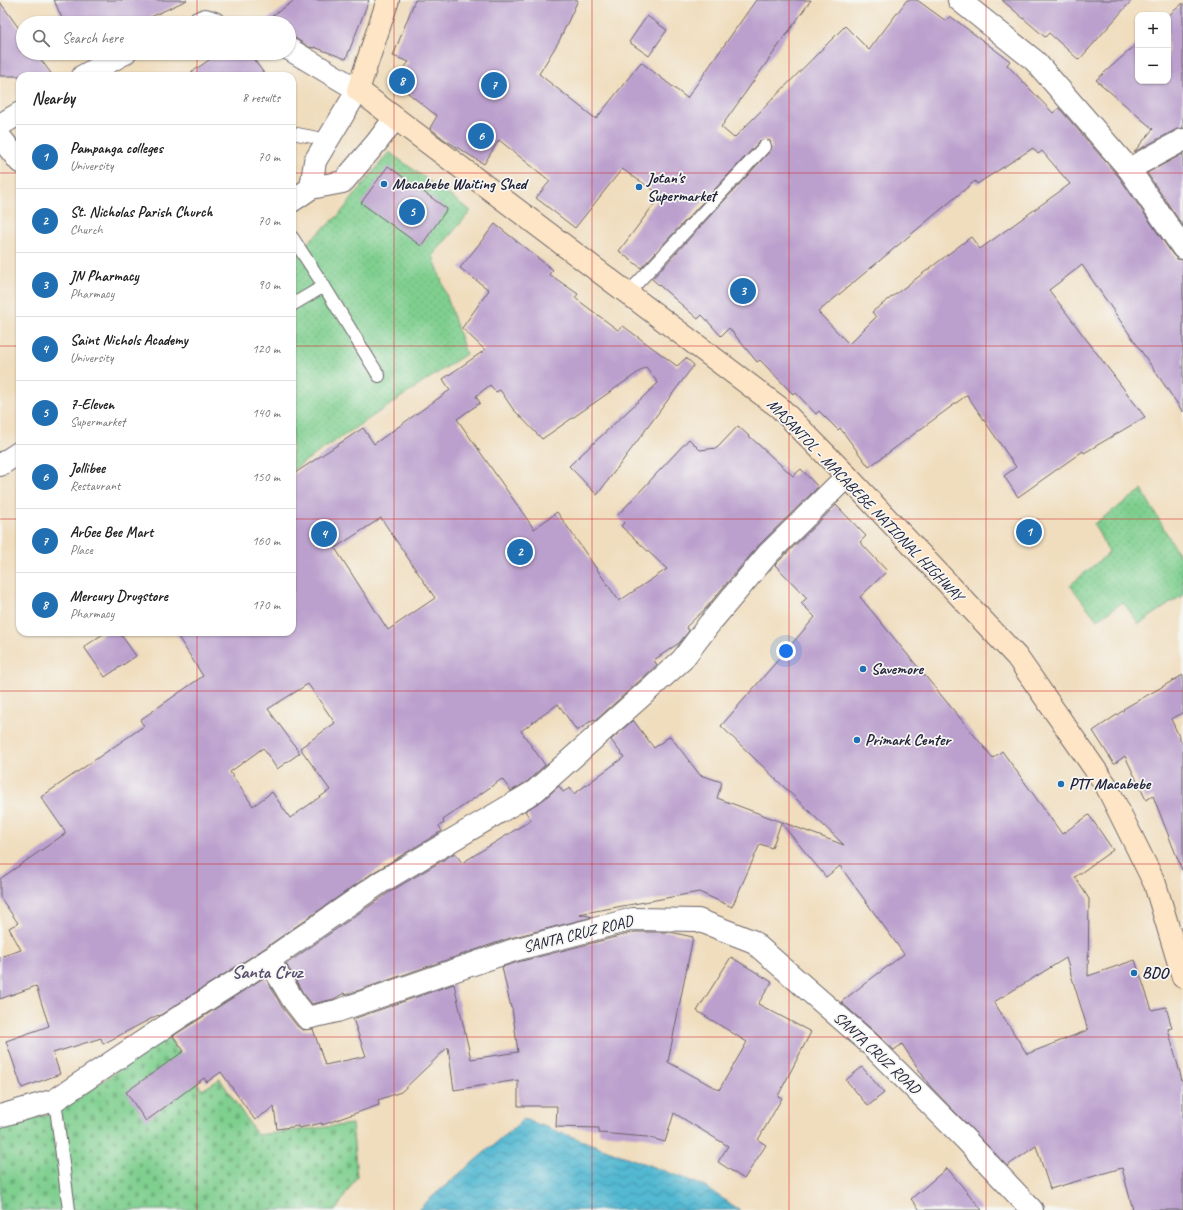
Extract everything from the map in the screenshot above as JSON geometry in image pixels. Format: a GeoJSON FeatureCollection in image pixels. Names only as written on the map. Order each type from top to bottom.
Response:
{"type":"FeatureCollection","features":[{"type":"Feature","properties":{"kind":"main road"},"geometry":{"type":"LineString","coordinates":[[358,90],[388,0]]}},
{"type":"Feature","properties":{"kind":"main road","name":"MASANTOL - MACABEBE NATIONAL HIGHWAY"},"geometry":{"type":"LineString","coordinates":[[358,90],[780,408],[847,476],[1017,657],[1106,785],[1155,884],[1183,977]]}},
{"type":"Feature","properties":{"kind":"street"},"geometry":{"type":"LineString","coordinates":[[959,0],[1035,61],[1129,169],[1183,248]]}},
{"type":"Feature","properties":{"kind":"street"},"geometry":{"type":"LineString","coordinates":[[296,53],[358,90],[315,161],[311,188]]}},
{"type":"Feature","properties":{"kind":"street"},"geometry":{"type":"LineString","coordinates":[[90,72],[112,60]]}},
{"type":"Feature","properties":{"kind":"street"},"geometry":{"type":"LineString","coordinates":[[0,125],[16,115]]}},
{"type":"Feature","properties":{"kind":"street"},"geometry":{"type":"LineString","coordinates":[[296,198],[311,188],[343,182],[395,118]]}},
{"type":"Feature","properties":{"kind":"street"},"geometry":{"type":"LineString","coordinates":[[0,138],[16,157]]}},
{"type":"Feature","properties":{"kind":"street"},"geometry":{"type":"LineString","coordinates":[[1129,169],[1183,140]]}},
{"type":"Feature","properties":{"kind":"street"},"geometry":{"type":"LineString","coordinates":[[0,466],[16,455]]}},
{"type":"Feature","properties":{"kind":"street"},"geometry":{"type":"LineString","coordinates":[[0,1116],[55,1100],[178,1018],[269,960],[381,882],[535,791],[682,660],[710,623],[768,554],[847,476]]}},
{"type":"Feature","properties":{"kind":"street","name":"SANTA CRUZ ROAD"},"geometry":{"type":"LineString","coordinates":[[269,960],[307,1018],[337,1011],[514,950],[633,919],[698,920],[752,941],[764,951],[870,1044],[965,1139],[1032,1210]]}},
{"type":"Feature","properties":{"kind":"lane"},"geometry":{"type":"LineString","coordinates":[[296,134],[328,140]]}},
{"type":"Feature","properties":{"kind":"lane"},"geometry":{"type":"LineString","coordinates":[[628,293],[764,146]]}},
{"type":"Feature","properties":{"kind":"lane"},"geometry":{"type":"LineString","coordinates":[[296,243],[380,376]]}},
{"type":"Feature","properties":{"kind":"lane"},"geometry":{"type":"LineString","coordinates":[[296,303],[324,286]]}},
{"type":"Feature","properties":{"kind":"lane"},"geometry":{"type":"LineString","coordinates":[[55,1100],[69,1210]]}},
{"type":"Feature","properties":{"kind":"green space"},"geometry":{"type":"Polygon","coordinates":[[[389,152],[471,211],[433,255],[466,354],[296,467],[296,253],[339,215],[389,152]]]}},
{"type":"Feature","properties":{"kind":"green space"},"geometry":{"type":"Polygon","coordinates":[[[1142,490],[1183,562],[1183,595],[1139,624],[1123,602],[1097,620],[1070,585],[1109,553],[1094,524],[1142,490]]]}},
{"type":"Feature","properties":{"kind":"green space"},"geometry":{"type":"Polygon","coordinates":[[[168,1036],[202,1090],[220,1079],[257,1135],[352,1124],[357,1176],[336,1210],[0,1210],[0,1128],[61,1110],[168,1036]]]}},
{"type":"Feature","properties":{"kind":"water"},"geometry":{"type":"Polygon","coordinates":[[[524,1119],[702,1185],[740,1210],[418,1210],[524,1119]]]}},
{"type":"Feature","properties":{"kind":"building"},"geometry":{"type":"Polygon","coordinates":[[[54,0],[187,0],[153,16],[61,16],[54,0]]]}},
{"type":"Feature","properties":{"kind":"building"},"geometry":{"type":"Polygon","coordinates":[[[295,0],[369,0],[346,59],[314,47],[309,47],[296,39],[296,16],[272,16],[295,0]]]}},
{"type":"Feature","properties":{"kind":"building"},"geometry":{"type":"Polygon","coordinates":[[[415,0],[578,0],[559,41],[539,74],[596,119],[641,62],[687,98],[756,0],[811,0],[721,127],[734,138],[845,26],[869,50],[907,0],[917,0],[946,21],[950,16],[1010,61],[1007,65],[1053,113],[1059,108],[1119,177],[1173,255],[1177,259],[1183,260],[1183,412],[1082,265],[1049,290],[1145,417],[1084,453],[1083,451],[1018,497],[1004,476],[1016,467],[967,395],[869,467],[840,428],[838,430],[819,411],[816,414],[795,392],[793,394],[760,360],[757,362],[729,328],[721,336],[702,315],[698,319],[652,279],[770,151],[772,147],[770,141],[766,139],[760,141],[641,268],[619,251],[661,195],[622,169],[575,228],[536,198],[550,181],[499,140],[484,164],[445,140],[430,128],[437,116],[393,81],[409,62],[393,56],[415,0]],[[1033,148],[977,184],[975,181],[818,312],[849,344],[876,317],[872,312],[971,237],[980,249],[1070,184],[1042,151],[1038,154],[1033,148]]]}},
{"type":"Feature","properties":{"kind":"building"},"geometry":{"type":"Polygon","coordinates":[[[1002,0],[1132,0],[1079,60],[1049,33],[1045,37],[1002,0]]]}},
{"type":"Feature","properties":{"kind":"building"},"geometry":{"type":"Polygon","coordinates":[[[0,2],[16,24],[16,60],[41,60],[50,72],[16,72],[16,76],[0,76],[0,2]]]}},
{"type":"Feature","properties":{"kind":"building"},"geometry":{"type":"Polygon","coordinates":[[[1183,3],[1183,128],[1177,129],[1134,152],[1153,129],[1096,80],[1135,46],[1135,84],[1171,84],[1171,13],[1183,3]]]}},
{"type":"Feature","properties":{"kind":"building"},"geometry":{"type":"Polygon","coordinates":[[[647,16],[667,30],[649,56],[629,42],[647,16]]]}},
{"type":"Feature","properties":{"kind":"building"},"geometry":{"type":"Polygon","coordinates":[[[209,60],[254,60],[263,72],[192,72],[209,60]]]}},
{"type":"Feature","properties":{"kind":"building"},"geometry":{"type":"Polygon","coordinates":[[[1183,154],[1183,226],[1147,173],[1183,154]]]}},
{"type":"Feature","properties":{"kind":"building"},"geometry":{"type":"Polygon","coordinates":[[[388,166],[447,209],[421,246],[361,203],[388,166]]]}},
{"type":"Feature","properties":{"kind":"building"},"geometry":{"type":"Polygon","coordinates":[[[495,224],[553,270],[549,274],[578,294],[575,298],[618,330],[623,326],[677,366],[686,358],[694,365],[597,495],[569,466],[658,383],[646,367],[542,439],[513,409],[500,390],[496,392],[490,385],[476,396],[480,403],[457,419],[534,529],[557,512],[619,601],[667,569],[621,526],[624,523],[617,516],[689,439],[700,450],[717,448],[738,426],[793,476],[801,469],[818,487],[759,545],[705,609],[686,627],[689,631],[679,643],[654,660],[657,665],[596,720],[594,719],[577,731],[558,704],[521,731],[545,765],[528,781],[511,791],[502,779],[443,820],[444,823],[439,826],[442,831],[374,872],[262,950],[159,1016],[158,1015],[103,1044],[101,1038],[53,1053],[60,1074],[22,1088],[6,1041],[49,1026],[36,986],[0,999],[0,957],[21,950],[9,928],[18,923],[0,897],[0,879],[66,833],[41,797],[144,726],[140,720],[203,676],[178,636],[296,636],[296,472],[363,428],[374,444],[450,390],[443,379],[485,350],[462,328],[489,290],[460,268],[495,224]],[[381,518],[335,548],[388,630],[435,598],[381,518]],[[308,684],[268,709],[300,753],[277,769],[263,748],[230,772],[253,806],[272,792],[290,818],[330,790],[300,748],[335,723],[308,684]]]}},
{"type":"Feature","properties":{"kind":"building"},"geometry":{"type":"Polygon","coordinates":[[[836,505],[866,536],[860,542],[887,571],[860,597],[993,758],[1002,751],[1062,834],[1089,815],[1113,850],[1075,877],[1089,899],[1088,976],[1135,960],[1152,1010],[1166,1007],[1172,1028],[1168,1029],[1183,1084],[1183,1210],[1133,1210],[1122,1168],[1050,1189],[1036,1146],[1007,1166],[929,1085],[902,1044],[894,1050],[841,1002],[904,954],[840,866],[826,877],[781,823],[772,848],[760,844],[732,907],[699,892],[579,914],[593,917],[510,938],[345,995],[344,993],[334,999],[312,1004],[303,993],[286,964],[388,893],[455,853],[462,863],[531,820],[525,811],[543,800],[559,786],[563,792],[570,788],[574,794],[624,757],[611,740],[633,720],[654,748],[670,736],[700,775],[722,782],[717,798],[844,845],[721,726],[815,617],[801,603],[807,598],[775,565],[836,505]],[[1066,958],[994,1002],[1027,1054],[1088,1030],[1066,958]]]}},
{"type":"Feature","properties":{"kind":"building"},"geometry":{"type":"Polygon","coordinates":[[[100,636],[122,636],[136,656],[105,677],[84,647],[100,636]]]}},
{"type":"Feature","properties":{"kind":"building"},"geometry":{"type":"Polygon","coordinates":[[[1183,675],[1183,713],[1171,719],[1183,745],[1182,870],[1153,796],[1146,800],[1125,756],[1114,764],[1093,731],[1124,710],[1123,709],[1183,675]]]}},
{"type":"Feature","properties":{"kind":"building"},"geometry":{"type":"Polygon","coordinates":[[[635,932],[670,932],[693,937],[668,1062],[719,1090],[747,1042],[697,1011],[731,957],[772,982],[758,1004],[811,1032],[778,1096],[782,1098],[758,1140],[766,1145],[744,1179],[718,1162],[728,1146],[674,1113],[665,1142],[647,1137],[599,1133],[599,1128],[556,1127],[557,1106],[518,1106],[518,1080],[454,1090],[448,1047],[401,1092],[378,1100],[379,1105],[322,1125],[322,1123],[299,1128],[298,1126],[277,1129],[274,1107],[255,1120],[221,1072],[207,1082],[204,1078],[146,1121],[126,1092],[184,1051],[173,1036],[265,977],[282,1007],[297,1026],[303,1030],[313,1029],[325,1065],[366,1056],[353,1019],[454,984],[471,1059],[518,1052],[512,1008],[502,967],[635,932]]]}},
{"type":"Feature","properties":{"kind":"building"},"geometry":{"type":"Polygon","coordinates":[[[862,1067],[884,1093],[868,1106],[846,1080],[862,1067]]]}},
{"type":"Feature","properties":{"kind":"building"},"geometry":{"type":"Polygon","coordinates":[[[947,1168],[982,1210],[920,1210],[911,1199],[947,1168]]]}},
{"type":"Feature","properties":{"kind":"place","name":"Mercury Drugstore"},"geometry":{"type":"Point","coordinates":[402,81]}},
{"type":"Feature","properties":{"kind":"place","name":"ArGee Bee Mart"},"geometry":{"type":"Point","coordinates":[494,85]}},
{"type":"Feature","properties":{"kind":"place","name":"Jollibee"},"geometry":{"type":"Point","coordinates":[481,136]}},
{"type":"Feature","properties":{"kind":"place","name":"Macabebe Waiting Shed"},"geometry":{"type":"Point","coordinates":[384,184]}},
{"type":"Feature","properties":{"kind":"place","name":"Jotan's Supermarket"},"geometry":{"type":"Point","coordinates":[639,187]}},
{"type":"Feature","properties":{"kind":"place","name":"7-Eleven"},"geometry":{"type":"Point","coordinates":[412,212]}},
{"type":"Feature","properties":{"kind":"place","name":"JN Pharmacy"},"geometry":{"type":"Point","coordinates":[743,291]}},
{"type":"Feature","properties":{"kind":"place","name":"Pampanga colleges"},"geometry":{"type":"Point","coordinates":[1029,532]}},
{"type":"Feature","properties":{"kind":"place","name":"Saint Nichols Academy"},"geometry":{"type":"Point","coordinates":[324,534]}},
{"type":"Feature","properties":{"kind":"place","name":"St. Nicholas Parish Church"},"geometry":{"type":"Point","coordinates":[520,552]}},
{"type":"Feature","properties":{"kind":"place","name":"Savemore"},"geometry":{"type":"Point","coordinates":[863,669]}},
{"type":"Feature","properties":{"kind":"place","name":"Primark Center"},"geometry":{"type":"Point","coordinates":[857,740]}},
{"type":"Feature","properties":{"kind":"place","name":"PTT Macabebe"},"geometry":{"type":"Point","coordinates":[1061,784]}},
{"type":"Feature","properties":{"kind":"place","name":"BDO"},"geometry":{"type":"Point","coordinates":[1134,973]}},
{"type":"Feature","properties":{"kind":"district","name":"Santa Cruz"},"geometry":{"type":"Point","coordinates":[267,972]}}]}
